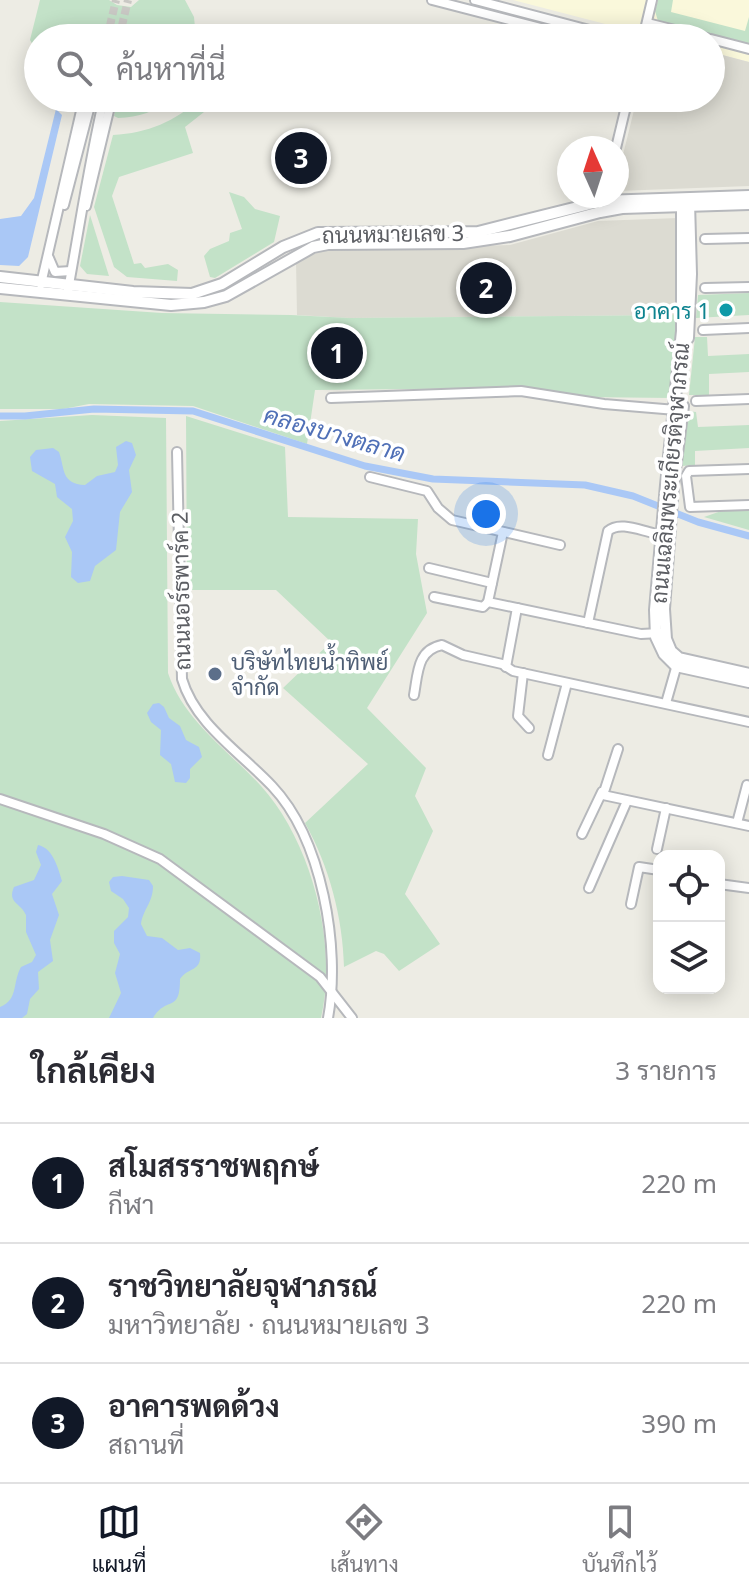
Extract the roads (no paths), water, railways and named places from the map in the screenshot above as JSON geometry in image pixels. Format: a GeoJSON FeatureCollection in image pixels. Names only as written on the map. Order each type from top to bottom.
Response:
{"type":"FeatureCollection","features":[{"type":"Feature","properties":{"kind":"street"},"geometry":{"type":"LineString","coordinates":[[432,0],[525,24]]}},
{"type":"Feature","properties":{"kind":"street"},"geometry":{"type":"LineString","coordinates":[[475,0],[566,24]]}},
{"type":"Feature","properties":{"kind":"street"},"geometry":{"type":"LineString","coordinates":[[651,24],[647,23],[652,0]]}},
{"type":"Feature","properties":{"kind":"street"},"geometry":{"type":"LineString","coordinates":[[725,42],[749,49]]}},
{"type":"Feature","properties":{"kind":"street"},"geometry":{"type":"LineString","coordinates":[[41,288],[82,112]]}},
{"type":"Feature","properties":{"kind":"street"},"geometry":{"type":"LineString","coordinates":[[51,240],[69,190],[84,112]]}},
{"type":"Feature","properties":{"kind":"street"},"geometry":{"type":"LineString","coordinates":[[77,245],[83,192],[101,112]]}},
{"type":"Feature","properties":{"kind":"street"},"geometry":{"type":"LineString","coordinates":[[68,291],[109,112]]}},
{"type":"Feature","properties":{"kind":"street"},"geometry":{"type":"LineString","coordinates":[[619,136],[625,112]]}},
{"type":"Feature","properties":{"kind":"street","name":"ถนนหมายเลข 3"},"geometry":{"type":"LineString","coordinates":[[686,202],[749,196]]}},
{"type":"Feature","properties":{"kind":"street","name":"ถนนเฉลิมพระเกียรติจุฬาภรณ์"},"geometry":{"type":"LineString","coordinates":[[678,662],[660,633],[661,537],[691,302],[686,202]]}},
{"type":"Feature","properties":{"kind":"street","name":"ถนนหมายเลข 3"},"geometry":{"type":"LineString","coordinates":[[629,203],[749,204]]}},
{"type":"Feature","properties":{"kind":"street","name":"ถนนหมายเลข 3"},"geometry":{"type":"LineString","coordinates":[[0,288],[41,288],[171,305],[204,302],[226,296],[313,247],[352,242],[463,243],[510,236],[588,208]]}},
{"type":"Feature","properties":{"kind":"street"},"geometry":{"type":"LineString","coordinates":[[705,239],[749,238]]}},
{"type":"Feature","properties":{"kind":"street"},"geometry":{"type":"LineString","coordinates":[[48,254],[50,266],[55,272],[71,271]]}},
{"type":"Feature","properties":{"kind":"street","name":"ถนนหมายเลข 3"},"geometry":{"type":"LineString","coordinates":[[0,277],[41,288]]}},
{"type":"Feature","properties":{"kind":"street"},"geometry":{"type":"LineString","coordinates":[[705,288],[749,287]]}},
{"type":"Feature","properties":{"kind":"street"},"geometry":{"type":"LineString","coordinates":[[703,330],[749,328]]}},
{"type":"Feature","properties":{"kind":"street"},"geometry":{"type":"LineString","coordinates":[[331,398],[521,391],[604,404],[679,410]]}},
{"type":"Feature","properties":{"kind":"street"},"geometry":{"type":"LineString","coordinates":[[696,401],[749,399]]}},
{"type":"Feature","properties":{"kind":"street","name":"ถนนนอร์ธพาร์ค 2"},"geometry":{"type":"LineString","coordinates":[[177,452],[182,679],[198,713],[293,810],[326,900],[333,956],[333,993],[328,1018]]}},
{"type":"Feature","properties":{"kind":"street"},"geometry":{"type":"LineString","coordinates":[[749,469],[689,471],[686,476],[690,507],[749,505]]}},
{"type":"Feature","properties":{"kind":"street"},"geometry":{"type":"LineString","coordinates":[[370,477],[422,488],[452,520],[560,545]]}},
{"type":"Feature","properties":{"kind":"street"},"geometry":{"type":"LineString","coordinates":[[588,623],[608,531],[619,526],[661,537]]}},
{"type":"Feature","properties":{"kind":"street"},"geometry":{"type":"LineString","coordinates":[[434,597],[483,607],[488,602],[503,532]]}},
{"type":"Feature","properties":{"kind":"street"},"geometry":{"type":"LineString","coordinates":[[429,568],[492,583]]}},
{"type":"Feature","properties":{"kind":"street"},"geometry":{"type":"LineString","coordinates":[[488,602],[641,634],[660,633]]}},
{"type":"Feature","properties":{"kind":"street"},"geometry":{"type":"LineString","coordinates":[[506,667],[517,608]]}},
{"type":"Feature","properties":{"kind":"street"},"geometry":{"type":"LineString","coordinates":[[414,695],[421,657],[427,650],[447,646],[463,655],[523,673],[749,722]]}},
{"type":"Feature","properties":{"kind":"street"},"geometry":{"type":"LineString","coordinates":[[678,662],[749,674]]}},
{"type":"Feature","properties":{"kind":"street"},"geometry":{"type":"LineString","coordinates":[[678,662],[749,682]]}},
{"type":"Feature","properties":{"kind":"street"},"geometry":{"type":"LineString","coordinates":[[666,703],[678,662]]}},
{"type":"Feature","properties":{"kind":"street"},"geometry":{"type":"LineString","coordinates":[[523,673],[518,716],[529,728]]}},
{"type":"Feature","properties":{"kind":"street"},"geometry":{"type":"LineString","coordinates":[[548,755],[567,683]]}},
{"type":"Feature","properties":{"kind":"street"},"geometry":{"type":"LineString","coordinates":[[582,834],[618,749]]}},
{"type":"Feature","properties":{"kind":"street"},"geometry":{"type":"LineString","coordinates":[[737,823],[747,785]]}},
{"type":"Feature","properties":{"kind":"street"},"geometry":{"type":"LineString","coordinates":[[602,791],[606,797],[749,826]]}},
{"type":"Feature","properties":{"kind":"street"},"geometry":{"type":"LineString","coordinates":[[0,799],[104,834],[160,859],[320,977],[352,1018]]}},
{"type":"Feature","properties":{"kind":"street"},"geometry":{"type":"LineString","coordinates":[[589,888],[627,801]]}},
{"type":"Feature","properties":{"kind":"street"},"geometry":{"type":"LineString","coordinates":[[657,849],[666,808]]}},
{"type":"Feature","properties":{"kind":"street"},"geometry":{"type":"LineString","coordinates":[[631,904],[639,867],[653,869]]}},
{"type":"Feature","properties":{"kind":"street"},"geometry":{"type":"LineString","coordinates":[[725,885],[749,888]]}},
{"type":"Feature","properties":{"kind":"water"},"geometry":{"type":"Polygon","coordinates":[[[55,112],[59,112],[62,115],[28,257],[19,266],[0,265],[0,219],[21,216],[34,198],[55,112]]]}},
{"type":"Feature","properties":{"kind":"water"},"geometry":{"type":"Polygon","coordinates":[[[126,441],[132,443],[136,455],[129,470],[132,492],[120,512],[116,550],[95,566],[90,581],[78,583],[71,577],[72,552],[65,537],[73,521],[72,509],[57,497],[55,484],[32,471],[30,457],[36,450],[53,448],[59,452],[68,479],[85,485],[97,476],[115,472],[118,465],[116,447],[126,441]]]}},
{"type":"Feature","properties":{"kind":"water"},"geometry":{"type":"Polygon","coordinates":[[[159,703],[169,718],[180,726],[186,740],[199,747],[202,757],[190,769],[190,778],[186,783],[175,782],[171,764],[160,755],[161,730],[151,722],[147,713],[153,704],[159,703]]]}},
{"type":"Feature","properties":{"kind":"water"},"geometry":{"type":"Polygon","coordinates":[[[38,845],[51,854],[62,881],[52,894],[59,915],[50,940],[53,961],[38,972],[39,989],[30,999],[27,1014],[22,1018],[0,1018],[0,1007],[13,995],[21,967],[32,962],[36,955],[26,932],[26,915],[13,900],[12,892],[14,887],[34,880],[41,865],[36,852],[38,845]]]}},
{"type":"Feature","properties":{"kind":"water"},"geometry":{"type":"Polygon","coordinates":[[[113,877],[149,880],[153,886],[141,924],[147,936],[162,938],[178,950],[190,948],[200,953],[197,966],[180,979],[178,997],[153,1018],[109,1018],[121,993],[115,973],[120,954],[114,943],[114,931],[128,917],[129,908],[123,899],[111,891],[109,882],[113,877]]]}},
{"type":"Feature","properties":{"kind":"waterway","name":"คลองบางตลาด"},"geometry":{"type":"LineString","coordinates":[[0,416],[94,409],[193,411],[365,466],[433,479],[585,485],[633,496],[698,522],[749,536]]}},
{"type":"Feature","properties":{"kind":"tunnel"},"geometry":{"type":"LineString","coordinates":[[110,24],[116,0]]}},
{"type":"Feature","properties":{"kind":"tunnel"},"geometry":{"type":"LineString","coordinates":[[122,24],[128,0]]}},
{"type":"Feature","properties":{"kind":"place","name":"อาคารพดด้วง"},"geometry":{"type":"Point","coordinates":[301,158]}},
{"type":"Feature","properties":{"kind":"place","name":"ราชวิทยาลัยจุฬาภรณ์"},"geometry":{"type":"Point","coordinates":[486,288]}},
{"type":"Feature","properties":{"kind":"place","name":"อาคาร 1"},"geometry":{"type":"Point","coordinates":[726,310]}},
{"type":"Feature","properties":{"kind":"place","name":"สโมสรราชพฤกษ์"},"geometry":{"type":"Point","coordinates":[337,353]}},
{"type":"Feature","properties":{"kind":"place","name":"บริษัทไทยน้ำทิพย์ จำกัด"},"geometry":{"type":"Point","coordinates":[215,674]}}]}
